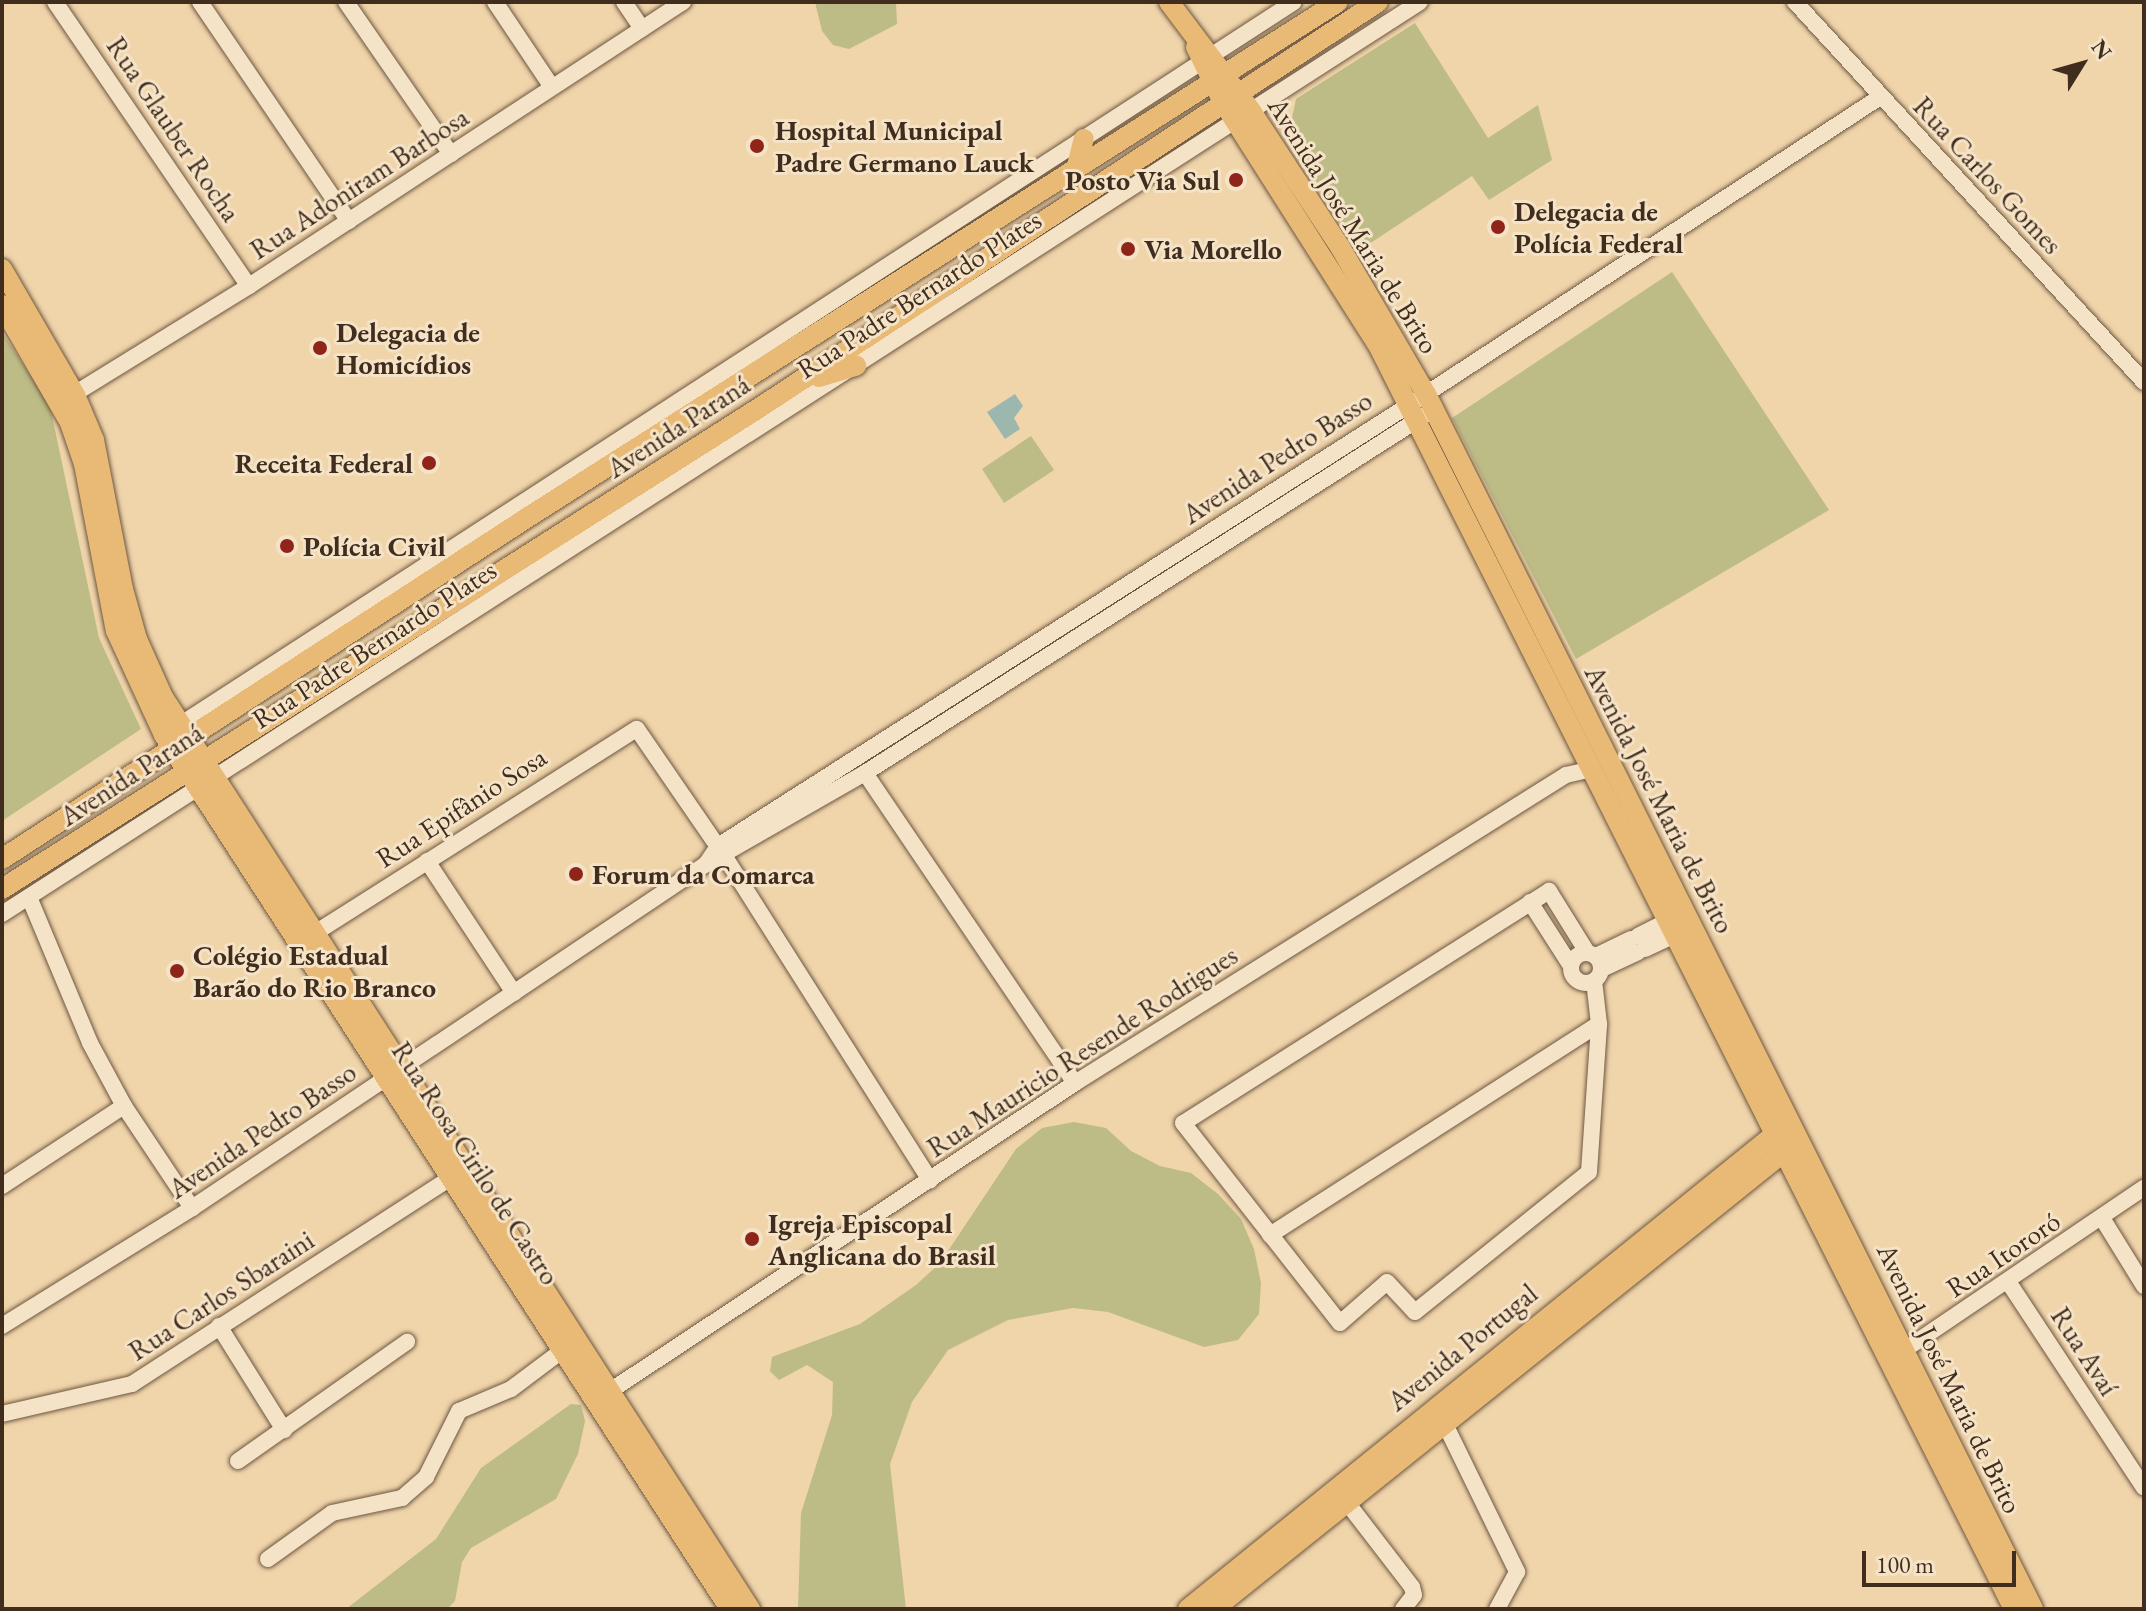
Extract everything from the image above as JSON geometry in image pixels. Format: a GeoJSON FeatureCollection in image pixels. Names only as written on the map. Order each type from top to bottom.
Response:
{"type":"FeatureCollection","features":[{"type":"Feature","properties":{"kind":"main road","name":"Avenida José Maria de Brito"},"geometry":{"type":"LineString","coordinates":[[1169,2],[1244,116],[1340,247],[1897,1355],[2033,1609]]}},
{"type":"Feature","properties":{"kind":"main road","name":"Avenida Paraná"},"geometry":{"type":"LineString","coordinates":[[2,859],[176,738],[318,656],[1338,2]]}},
{"type":"Feature","properties":{"kind":"main road","name":"Avenida Paraná"},"geometry":{"type":"LineString","coordinates":[[2,889],[201,774],[1378,2]]}},
{"type":"Feature","properties":{"kind":"main road","name":"Avenida José Maria de Brito"},"geometry":{"type":"LineString","coordinates":[[1244,116],[1320,255],[1421,407],[1592,769],[1671,928],[1787,1136]]}},
{"type":"Feature","properties":{"kind":"main road"},"geometry":{"type":"LineString","coordinates":[[1076,170],[1084,139]]}},
{"type":"Feature","properties":{"kind":"main road"},"geometry":{"type":"LineString","coordinates":[[1320,255],[1333,254],[1340,247]]}},
{"type":"Feature","properties":{"kind":"main road"},"geometry":{"type":"LineString","coordinates":[[2,269],[68,398],[116,631],[176,738],[315,933],[394,1073],[720,1582],[730,1609]]}},
{"type":"Feature","properties":{"kind":"main road"},"geometry":{"type":"LineString","coordinates":[[2,305],[68,398]]}},
{"type":"Feature","properties":{"kind":"main road"},"geometry":{"type":"LineString","coordinates":[[789,388],[856,366]]}},
{"type":"Feature","properties":{"kind":"main road"},"geometry":{"type":"LineString","coordinates":[[739,384],[742,395],[756,410]]}},
{"type":"Feature","properties":{"kind":"main road"},"geometry":{"type":"LineString","coordinates":[[709,403],[725,429]]}},
{"type":"Feature","properties":{"kind":"main road"},"geometry":{"type":"LineString","coordinates":[[318,656],[322,630]]}},
{"type":"Feature","properties":{"kind":"main road","name":"Rua Rosa Cirilo de Castro"},"geometry":{"type":"LineString","coordinates":[[201,774],[394,1073]]}},
{"type":"Feature","properties":{"kind":"main road","name":"Avenida Portugal"},"geometry":{"type":"LineString","coordinates":[[1214,1609],[1787,1136]]}},
{"type":"Feature","properties":{"kind":"main road","name":"Avenida Portugal"},"geometry":{"type":"LineString","coordinates":[[1188,1609],[1787,1136]]}},
{"type":"Feature","properties":{"kind":"main road","name":"Rua Rosa Cirilo de Castro"},"geometry":{"type":"LineString","coordinates":[[479,1204],[564,1349],[603,1396]]}},
{"type":"Feature","properties":{"kind":"main road","name":"Avenida José Maria de Brito"},"geometry":{"type":"LineString","coordinates":[[1897,1355],[2014,1609]]}},
{"type":"Feature","properties":{"kind":"main road"},"geometry":{"type":"LineString","coordinates":[[720,1582],[750,1609]]}},
{"type":"Feature","properties":{"kind":"street","name":"Rua Glauber Rocha"},"geometry":{"type":"LineString","coordinates":[[55,2],[249,286]]}},
{"type":"Feature","properties":{"kind":"street"},"geometry":{"type":"LineString","coordinates":[[200,2],[349,221]]}},
{"type":"Feature","properties":{"kind":"street"},"geometry":{"type":"LineString","coordinates":[[346,2],[451,154]]}},
{"type":"Feature","properties":{"kind":"street"},"geometry":{"type":"LineString","coordinates":[[495,2],[552,87]]}},
{"type":"Feature","properties":{"kind":"street"},"geometry":{"type":"LineString","coordinates":[[624,2],[642,29]]}},
{"type":"Feature","properties":{"kind":"street","name":"Rua Adoniram Barbosa"},"geometry":{"type":"LineString","coordinates":[[68,398],[249,286],[683,2]]}},
{"type":"Feature","properties":{"kind":"street"},"geometry":{"type":"LineString","coordinates":[[176,738],[322,630],[1294,2]]}},
{"type":"Feature","properties":{"kind":"street","name":"Rua Padre Bernardo Plates"},"geometry":{"type":"LineString","coordinates":[[2,914],[201,774],[856,366],[1420,2]]}},
{"type":"Feature","properties":{"kind":"street","name":"Rua Carlos Gomes"},"geometry":{"type":"LineString","coordinates":[[1795,2],[2144,382]]}},
{"type":"Feature","properties":{"kind":"street","name":"Avenida Pedro Basso"},"geometry":{"type":"LineString","coordinates":[[721,852],[865,773],[1421,407],[1880,97]]}},
{"type":"Feature","properties":{"kind":"street","name":"Avenida Pedro Basso"},"geometry":{"type":"LineString","coordinates":[[2,1326],[192,1208],[721,852],[1421,407]]}},
{"type":"Feature","properties":{"kind":"street","name":"Rua Epifânio Sosa"},"geometry":{"type":"LineString","coordinates":[[315,933],[630,729],[637,729],[721,852]]}},
{"type":"Feature","properties":{"kind":"street","name":"Rua Mauricio Resende Rodrigues"},"geometry":{"type":"LineString","coordinates":[[603,1396],[1075,1083],[1566,775],[1592,769]]}},
{"type":"Feature","properties":{"kind":"street"},"geometry":{"type":"LineString","coordinates":[[865,773],[1075,1083]]}},
{"type":"Feature","properties":{"kind":"street"},"geometry":{"type":"LineString","coordinates":[[721,852],[930,1180]]}},
{"type":"Feature","properties":{"kind":"street"},"geometry":{"type":"LineString","coordinates":[[427,861],[514,993]]}},
{"type":"Feature","properties":{"kind":"street"},"geometry":{"type":"LineString","coordinates":[[1549,891],[1595,965],[1599,1024],[1589,1172],[1415,1312],[1387,1282],[1340,1323],[1183,1123],[1549,891]]}},
{"type":"Feature","properties":{"kind":"street"},"geometry":{"type":"LineString","coordinates":[[29,897],[60,980],[124,1106],[192,1208]]}},
{"type":"Feature","properties":{"kind":"street"},"geometry":{"type":"LineString","coordinates":[[1530,902],[1580,982],[1595,965],[1671,928]]}},
{"type":"Feature","properties":{"kind":"street"},"geometry":{"type":"LineString","coordinates":[[1571,966],[1595,965]]}},
{"type":"Feature","properties":{"kind":"street"},"geometry":{"type":"LineString","coordinates":[[1270,1235],[1599,1024]]}},
{"type":"Feature","properties":{"kind":"street"},"geometry":{"type":"LineString","coordinates":[[2,1186],[124,1106]]}},
{"type":"Feature","properties":{"kind":"street","name":"Rua Carlos Sbaraini"},"geometry":{"type":"LineString","coordinates":[[2,1414],[132,1384],[459,1172]]}},
{"type":"Feature","properties":{"kind":"street","name":"Rua Itororó"},"geometry":{"type":"LineString","coordinates":[[1897,1355],[2009,1283],[2144,1188]]}},
{"type":"Feature","properties":{"kind":"street"},"geometry":{"type":"LineString","coordinates":[[2102,1218],[2144,1286]]}},
{"type":"Feature","properties":{"kind":"street","name":"Rua Avaí"},"geometry":{"type":"LineString","coordinates":[[2009,1283],[2144,1488]]}},
{"type":"Feature","properties":{"kind":"street"},"geometry":{"type":"LineString","coordinates":[[219,1326],[284,1430]]}},
{"type":"Feature","properties":{"kind":"street"},"geometry":{"type":"LineString","coordinates":[[238,1461],[407,1342]]}},
{"type":"Feature","properties":{"kind":"street"},"geometry":{"type":"LineString","coordinates":[[268,1559],[332,1513],[402,1498],[426,1477],[459,1411],[511,1389],[564,1349]]}},
{"type":"Feature","properties":{"kind":"street"},"geometry":{"type":"LineString","coordinates":[[1444,1422],[1517,1572],[1497,1609]]}},
{"type":"Feature","properties":{"kind":"street"},"geometry":{"type":"LineString","coordinates":[[1345,1500],[1412,1587],[1414,1595],[1403,1609]]}},
{"type":"Feature","properties":{"kind":"shaded area"},"geometry":{"type":"Polygon","coordinates":[[[815,2],[896,2],[897,24],[849,49],[833,45],[822,31],[815,2]]]}},
{"type":"Feature","properties":{"kind":"shaded area"},"geometry":{"type":"Polygon","coordinates":[[[1415,23],[1488,138],[1538,105],[1552,160],[1489,200],[1472,176],[1360,250],[1288,137],[1296,99],[1415,23]]]}},
{"type":"Feature","properties":{"kind":"shaded area"},"geometry":{"type":"Polygon","coordinates":[[[1672,272],[1829,510],[1576,659],[1452,418],[1672,272]]]}},
{"type":"Feature","properties":{"kind":"shaded area"},"geometry":{"type":"Polygon","coordinates":[[[2,332],[50,406],[99,638],[141,729],[2,821],[2,332]]]}},
{"type":"Feature","properties":{"kind":"shaded area"},"geometry":{"type":"Polygon","coordinates":[[[1031,436],[1054,470],[1004,503],[982,469],[1031,436]]]}},
{"type":"Feature","properties":{"kind":"shaded area"},"geometry":{"type":"Polygon","coordinates":[[[1074,1122],[1106,1128],[1131,1151],[1160,1166],[1191,1173],[1218,1194],[1241,1219],[1254,1249],[1261,1283],[1259,1314],[1238,1340],[1204,1347],[1108,1312],[1073,1308],[1008,1320],[948,1350],[912,1402],[890,1464],[906,1609],[798,1609],[801,1513],[832,1415],[833,1382],[807,1365],[779,1380],[770,1371],[772,1357],[860,1324],[916,1285],[940,1263],[1016,1149],[1042,1128],[1074,1122]]]}},
{"type":"Feature","properties":{"kind":"shaded area"},"geometry":{"type":"Polygon","coordinates":[[[571,1404],[581,1405],[585,1421],[578,1454],[556,1499],[471,1548],[462,1562],[455,1601],[447,1609],[346,1609],[436,1539],[481,1468],[571,1404]]]}},
{"type":"Feature","properties":{"kind":"water"},"geometry":{"type":"Polygon","coordinates":[[[1015,394],[1023,406],[1014,418],[1020,429],[1005,439],[987,412],[1015,394]]]}},
{"type":"Feature","properties":{"kind":"place","name":"Hospital Municipal Padre Germano Lauck"},"geometry":{"type":"Point","coordinates":[757,146]}},
{"type":"Feature","properties":{"kind":"place","name":"Posto Via Sul"},"geometry":{"type":"Point","coordinates":[1236,180]}},
{"type":"Feature","properties":{"kind":"place","name":"Delegacia de Polícia Federal"},"geometry":{"type":"Point","coordinates":[1498,227]}},
{"type":"Feature","properties":{"kind":"place","name":"Via Morello"},"geometry":{"type":"Point","coordinates":[1128,249]}},
{"type":"Feature","properties":{"kind":"place","name":"Delegacia de Homicídios"},"geometry":{"type":"Point","coordinates":[320,348]}},
{"type":"Feature","properties":{"kind":"place","name":"Receita Federal"},"geometry":{"type":"Point","coordinates":[429,463]}},
{"type":"Feature","properties":{"kind":"place","name":"Polícia Civil"},"geometry":{"type":"Point","coordinates":[287,546]}},
{"type":"Feature","properties":{"kind":"place","name":"Forum da Comarca"},"geometry":{"type":"Point","coordinates":[576,874]}},
{"type":"Feature","properties":{"kind":"place","name":"Colégio Estadual Barão do Rio Branco"},"geometry":{"type":"Point","coordinates":[177,971]}},
{"type":"Feature","properties":{"kind":"place","name":"Igreja Episcopal Anglicana do Brasil"},"geometry":{"type":"Point","coordinates":[752,1239]}}]}
